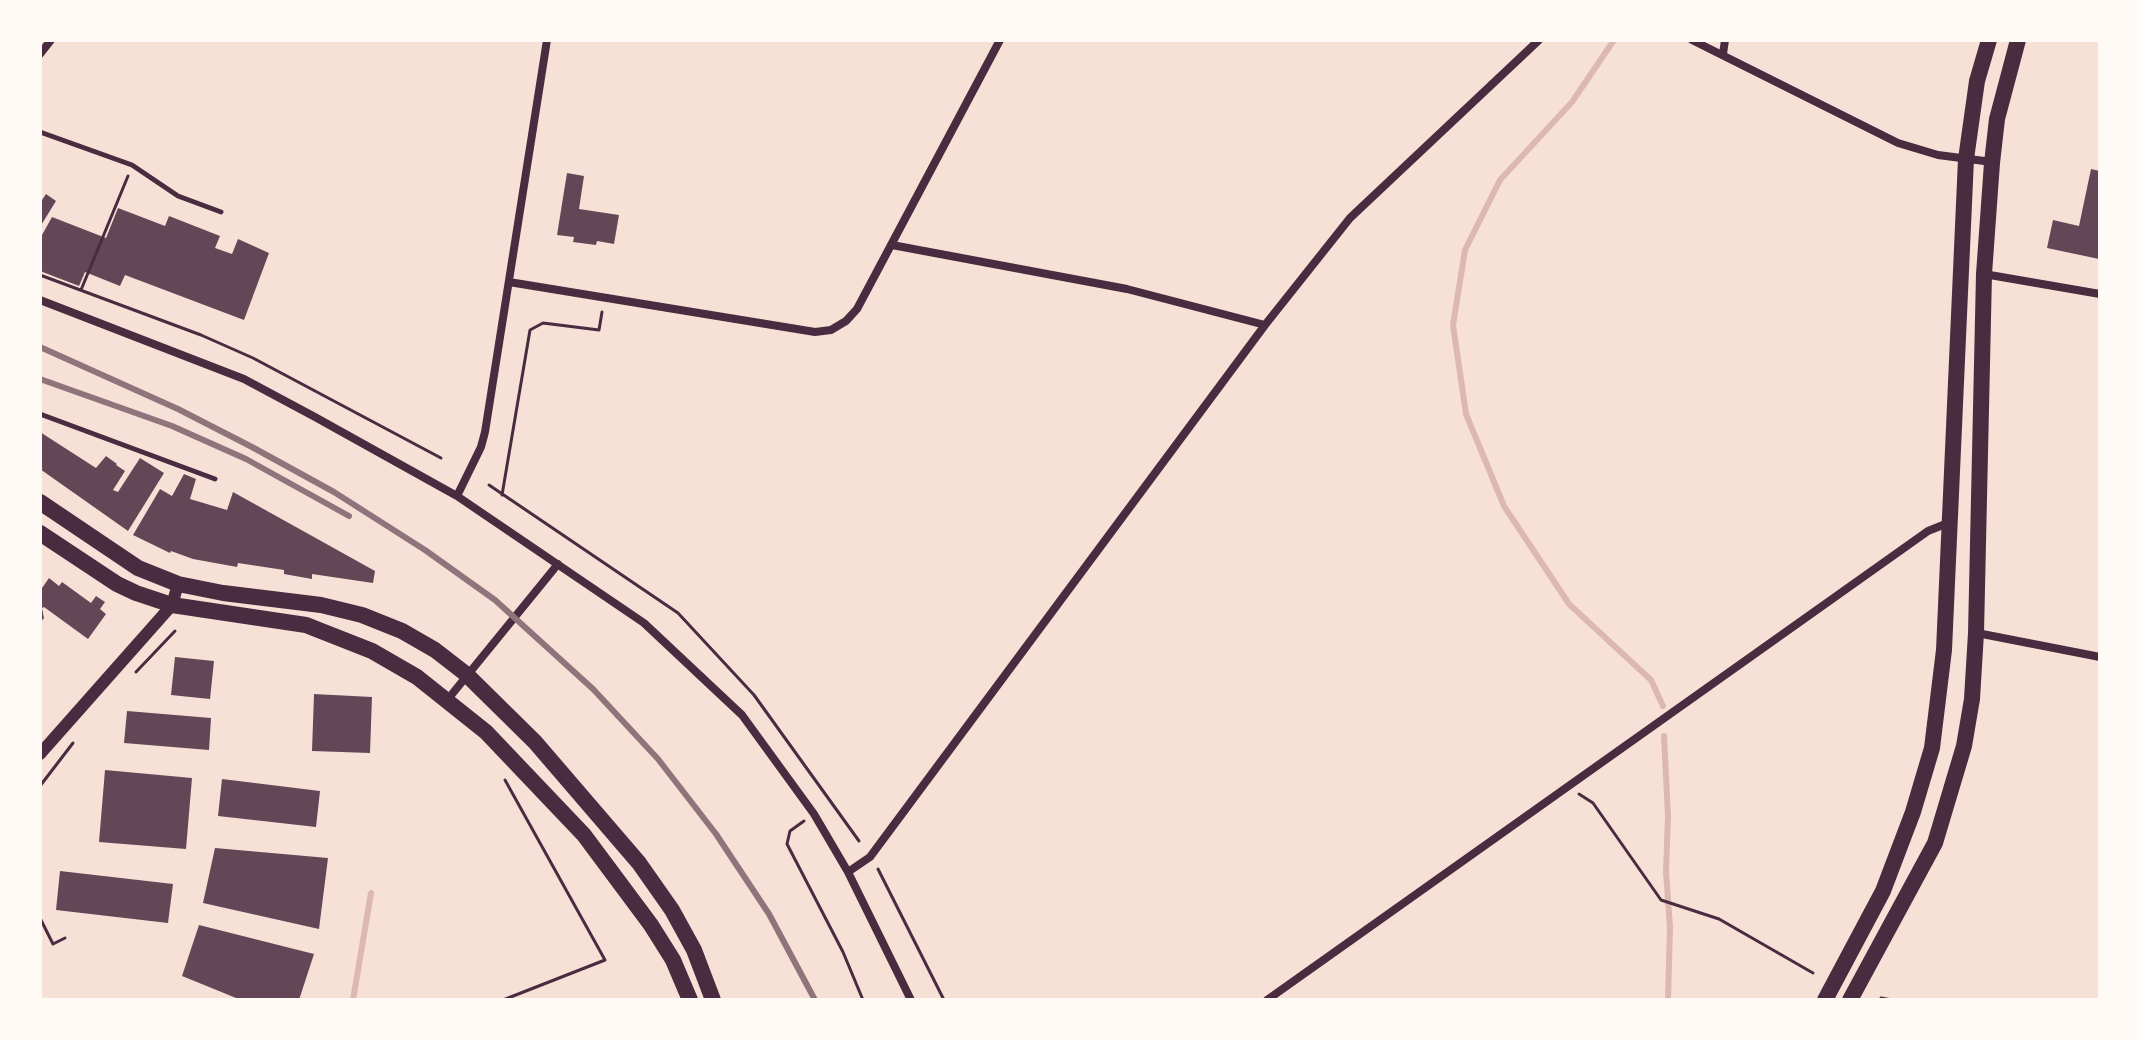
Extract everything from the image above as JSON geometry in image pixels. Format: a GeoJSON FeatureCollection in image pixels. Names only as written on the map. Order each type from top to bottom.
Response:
{"type":"FeatureCollection","features":[{"type":"Feature","properties":{"kind":"highway"},"geometry":{"type":"LineString","coordinates":[[1825,1000],[1883,891],[1913,812],[1932,748],[1944,650],[1966,159],[1977,81],[1989,40]]}},
{"type":"Feature","properties":{"kind":"highway"},"geometry":{"type":"LineString","coordinates":[[1850,1000],[1935,843],[1964,746],[1972,699],[1976,633],[1984,274],[1992,163],[1997,119],[2018,40]]}},
{"type":"Feature","properties":{"kind":"highway"},"geometry":{"type":"LineString","coordinates":[[40,502],[138,568],[178,584],[321,605],[362,615],[424,643],[466,674],[535,742],[639,863],[672,910],[694,950],[713,1000]]}},
{"type":"Feature","properties":{"kind":"highway"},"geometry":{"type":"LineString","coordinates":[[40,533],[117,584],[172,605],[306,625],[341,637],[417,677],[448,699],[486,732],[584,835],[651,925],[673,960],[690,1000]]}},
{"type":"Feature","properties":{"kind":"street"},"geometry":{"type":"LineString","coordinates":[[40,54],[51,40]]}},
{"type":"Feature","properties":{"kind":"street"},"geometry":{"type":"LineString","coordinates":[[457,496],[485,432],[547,40]]}},
{"type":"Feature","properties":{"kind":"street"},"geometry":{"type":"LineString","coordinates":[[509,282],[815,332],[831,330],[846,321],[857,309],[1000,40]]}},
{"type":"Feature","properties":{"kind":"street"},"geometry":{"type":"LineString","coordinates":[[848,872],[870,857],[1265,325],[1350,218],[1539,40]]}},
{"type":"Feature","properties":{"kind":"street"},"geometry":{"type":"LineString","coordinates":[[1692,40],[1898,143],[1938,155],[1992,163]]}},
{"type":"Feature","properties":{"kind":"street"},"geometry":{"type":"LineString","coordinates":[[1723,54],[1725,40]]}},
{"type":"Feature","properties":{"kind":"street"},"geometry":{"type":"LineString","coordinates":[[892,245],[1127,289],[1265,325]]}},
{"type":"Feature","properties":{"kind":"street"},"geometry":{"type":"LineString","coordinates":[[1984,274],[2100,294]]}},
{"type":"Feature","properties":{"kind":"street"},"geometry":{"type":"LineString","coordinates":[[40,300],[244,379],[457,496],[644,623],[742,715],[814,814],[848,872],[911,1000]]}},
{"type":"Feature","properties":{"kind":"street"},"geometry":{"type":"LineString","coordinates":[[1267,1000],[1928,531],[1948,523]]}},
{"type":"Feature","properties":{"kind":"street"},"geometry":{"type":"LineString","coordinates":[[448,699],[558,564]]}},
{"type":"Feature","properties":{"kind":"street"},"geometry":{"type":"LineString","coordinates":[[40,754],[172,605],[178,584]]}},
{"type":"Feature","properties":{"kind":"street"},"geometry":{"type":"LineString","coordinates":[[1976,633],[2100,657]]}},
{"type":"Feature","properties":{"kind":"lane"},"geometry":{"type":"LineString","coordinates":[[40,132],[132,165],[178,196],[221,212]]}},
{"type":"Feature","properties":{"kind":"lane"},"geometry":{"type":"LineString","coordinates":[[40,414],[215,479]]}},
{"type":"Feature","properties":{"kind":"path"},"geometry":{"type":"LineString","coordinates":[[81,290],[132,165]]}},
{"type":"Feature","properties":{"kind":"path"},"geometry":{"type":"LineString","coordinates":[[40,275],[201,335],[253,358],[441,458]]}},
{"type":"Feature","properties":{"kind":"path"},"geometry":{"type":"LineString","coordinates":[[502,496],[530,330],[543,323],[599,330],[602,312]]}},
{"type":"Feature","properties":{"kind":"path"},"geometry":{"type":"LineString","coordinates":[[135,673],[175,631]]}},
{"type":"Feature","properties":{"kind":"path"},"geometry":{"type":"LineString","coordinates":[[40,786],[76,738]]}},
{"type":"Feature","properties":{"kind":"path"},"geometry":{"type":"LineString","coordinates":[[503,1000],[605,960],[505,780]]}},
{"type":"Feature","properties":{"kind":"path"},"geometry":{"type":"LineString","coordinates":[[1570,784],[1593,803],[1661,900],[1719,919],[1813,973]]}},
{"type":"Feature","properties":{"kind":"path"},"geometry":{"type":"LineString","coordinates":[[814,814],[790,831],[787,844],[843,952],[863,1000]]}},
{"type":"Feature","properties":{"kind":"path"},"geometry":{"type":"LineString","coordinates":[[854,833],[859,841]]}},
{"type":"Feature","properties":{"kind":"path"},"geometry":{"type":"LineString","coordinates":[[878,869],[944,1000]]}},
{"type":"Feature","properties":{"kind":"path"},"geometry":{"type":"LineString","coordinates":[[40,918],[53,944],[65,938]]}},
{"type":"Feature","properties":{"kind":"path"},"geometry":{"type":"LineString","coordinates":[[1881,998],[1892,1000]]}},
{"type":"Feature","properties":{"kind":"building"},"geometry":{"type":"Polygon","coordinates":[[[2091,169],[2100,171],[2099,259],[2047,248],[2053,220],[2079,226],[2091,169]]]}},
{"type":"Feature","properties":{"kind":"building"},"geometry":{"type":"Polygon","coordinates":[[[567,173],[584,176],[579,209],[619,215],[614,244],[573,242],[574,237],[557,235],[567,173]]]}},
{"type":"Feature","properties":{"kind":"building"},"geometry":{"type":"Polygon","coordinates":[[[46,194],[56,201],[40,227],[40,203],[46,194]]]}},
{"type":"Feature","properties":{"kind":"building"},"geometry":{"type":"Polygon","coordinates":[[[118,208],[165,226],[169,216],[220,236],[215,248],[232,254],[238,239],[269,253],[244,320],[125,275],[120,286],[85,272],[79,286],[40,271],[40,234],[52,217],[106,238],[118,208]]]}},
{"type":"Feature","properties":{"kind":"building"},"geometry":{"type":"Polygon","coordinates":[[[40,432],[96,468],[106,456],[117,464],[125,471],[113,490],[118,492],[140,458],[164,473],[128,531],[40,469],[40,432]]]}},
{"type":"Feature","properties":{"kind":"building"},"geometry":{"type":"Polygon","coordinates":[[[184,474],[196,479],[190,499],[227,510],[233,492],[375,571],[373,583],[312,574],[312,579],[284,574],[284,570],[238,563],[237,567],[193,559],[170,553],[133,535],[160,489],[172,496],[184,474]]]}},
{"type":"Feature","properties":{"kind":"building"},"geometry":{"type":"Polygon","coordinates":[[[49,578],[59,586],[62,582],[91,603],[96,596],[105,602],[100,609],[106,614],[88,639],[44,607],[44,618],[40,623],[40,591],[49,578]]]}},
{"type":"Feature","properties":{"kind":"building"},"geometry":{"type":"Polygon","coordinates":[[[175,657],[214,661],[210,699],[171,695],[175,657]]]}},
{"type":"Feature","properties":{"kind":"building"},"geometry":{"type":"Polygon","coordinates":[[[314,694],[372,697],[370,753],[312,751],[314,694]]]}},
{"type":"Feature","properties":{"kind":"building"},"geometry":{"type":"Polygon","coordinates":[[[127,711],[211,718],[209,750],[124,743],[127,711]]]}},
{"type":"Feature","properties":{"kind":"building"},"geometry":{"type":"Polygon","coordinates":[[[105,770],[192,778],[186,849],[99,842],[105,770]]]}},
{"type":"Feature","properties":{"kind":"building"},"geometry":{"type":"Polygon","coordinates":[[[222,779],[320,791],[316,827],[218,816],[222,779]]]}},
{"type":"Feature","properties":{"kind":"building"},"geometry":{"type":"Polygon","coordinates":[[[215,848],[328,858],[319,929],[203,903],[215,848]]]}},
{"type":"Feature","properties":{"kind":"building"},"geometry":{"type":"Polygon","coordinates":[[[60,871],[173,884],[168,923],[56,910],[60,871]]]}},
{"type":"Feature","properties":{"kind":"building"},"geometry":{"type":"Polygon","coordinates":[[[199,925],[314,954],[299,1000],[241,1000],[182,976],[199,925]]]}},
{"type":"Feature","properties":{"kind":"waterway"},"geometry":{"type":"LineString","coordinates":[[1614,40],[1572,102],[1500,180],[1465,250],[1453,325],[1466,414],[1504,506],[1569,604],[1651,680],[1663,706]]}},
{"type":"Feature","properties":{"kind":"waterway"},"geometry":{"type":"LineString","coordinates":[[1664,736],[1670,927],[1668,1000]]}},
{"type":"Feature","properties":{"kind":"waterway"},"geometry":{"type":"LineString","coordinates":[[353,1000],[371,893]]}},
{"type":"Feature","properties":{"kind":"railway"},"geometry":{"type":"LineString","coordinates":[[40,347],[178,409],[334,492],[425,550],[495,600],[593,689],[658,759],[716,834],[769,914],[815,1000]]}},
{"type":"Feature","properties":{"kind":"railway"},"geometry":{"type":"LineString","coordinates":[[40,379],[172,426],[246,459],[349,516]]}}]}
